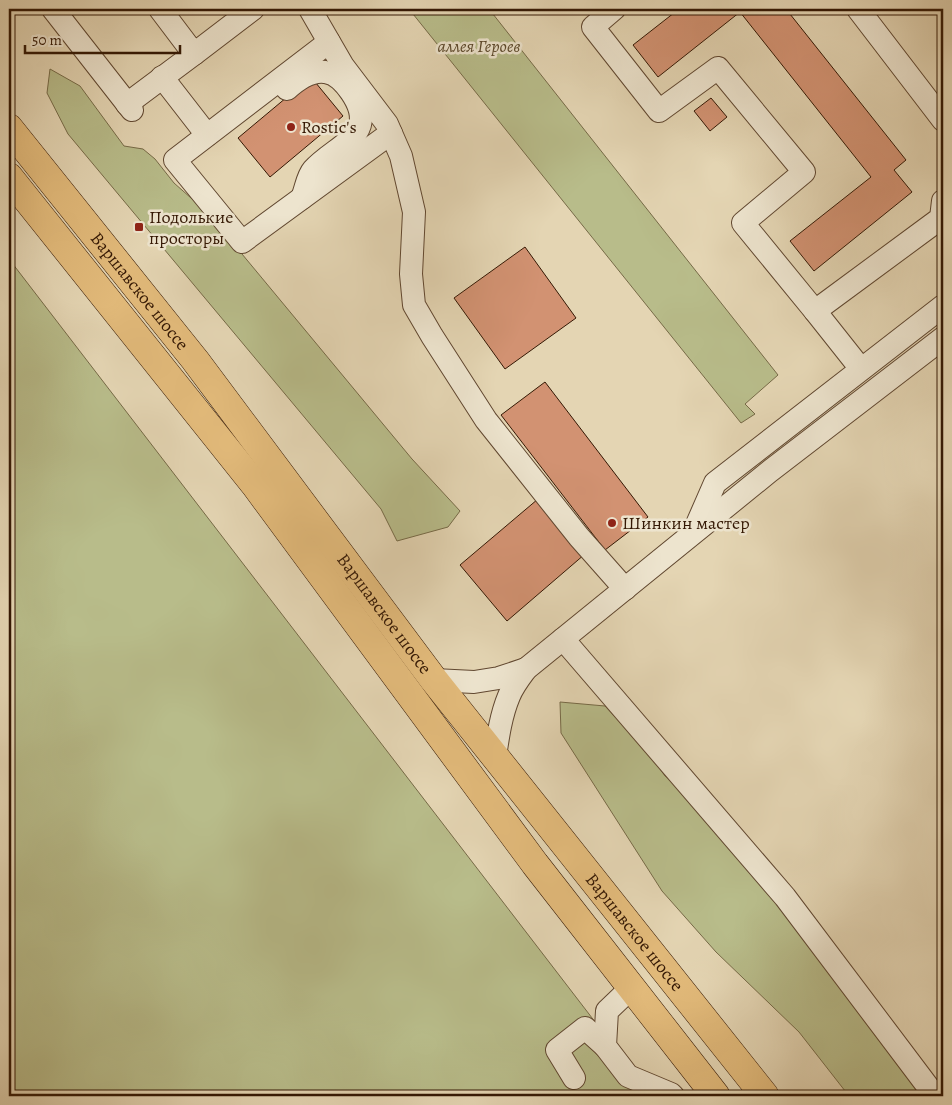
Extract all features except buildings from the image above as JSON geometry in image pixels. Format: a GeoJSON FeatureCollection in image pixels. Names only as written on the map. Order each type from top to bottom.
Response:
{"type":"FeatureCollection","features":[{"type":"Feature","properties":{"kind":"main road","name":"Варшавское шоссе"},"geometry":{"type":"LineString","coordinates":[[9,128],[195,360],[434,680],[765,1096]]}},
{"type":"Feature","properties":{"kind":"main road","name":"Варшавское шоссе"},"geometry":{"type":"LineString","coordinates":[[9,177],[255,485],[529,856],[716,1096]]}},
{"type":"Feature","properties":{"kind":"street"},"geometry":{"type":"LineString","coordinates":[[53,9],[130,107],[162,77],[253,9]]}},
{"type":"Feature","properties":{"kind":"street"},"geometry":{"type":"LineString","coordinates":[[160,9],[194,54]]}},
{"type":"Feature","properties":{"kind":"street"},"geometry":{"type":"LineString","coordinates":[[310,9],[343,66],[387,124],[401,156],[414,212],[411,274],[414,305],[486,420],[579,536],[625,589]]}},
{"type":"Feature","properties":{"kind":"street"},"geometry":{"type":"LineString","coordinates":[[614,9],[593,26],[659,111],[718,68],[804,172],[742,223],[815,310],[861,369]]}},
{"type":"Feature","properties":{"kind":"street"},"geometry":{"type":"LineString","coordinates":[[858,9],[943,120]]}},
{"type":"Feature","properties":{"kind":"street"},"geometry":{"type":"LineString","coordinates":[[329,42],[175,160],[242,242],[391,133]]}},
{"type":"Feature","properties":{"kind":"street"},"geometry":{"type":"LineString","coordinates":[[210,132],[249,117],[295,82],[308,75],[321,72],[334,74],[346,85],[355,98],[360,109],[361,122],[356,134],[312,171],[302,198]]}},
{"type":"Feature","properties":{"kind":"street"},"geometry":{"type":"LineString","coordinates":[[162,77],[210,132]]}},
{"type":"Feature","properties":{"kind":"street"},"geometry":{"type":"LineString","coordinates":[[815,310],[941,218],[943,200]]}},
{"type":"Feature","properties":{"kind":"street"},"geometry":{"type":"LineString","coordinates":[[694,533],[715,483],[943,306]]}},
{"type":"Feature","properties":{"kind":"street"},"geometry":{"type":"LineString","coordinates":[[495,757],[499,727],[506,705],[510,694],[526,669],[770,472],[943,338]]}},
{"type":"Feature","properties":{"kind":"street"},"geometry":{"type":"LineString","coordinates":[[756,451],[770,472]]}},
{"type":"Feature","properties":{"kind":"street"},"geometry":{"type":"LineString","coordinates":[[563,639],[785,897],[936,1096]]}},
{"type":"Feature","properties":{"kind":"street"},"geometry":{"type":"LineString","coordinates":[[434,680],[474,682],[500,678],[526,669]]}},
{"type":"Feature","properties":{"kind":"street"},"geometry":{"type":"LineString","coordinates":[[605,1046],[606,1012],[632,988]]}},
{"type":"Feature","properties":{"kind":"street"},"geometry":{"type":"LineString","coordinates":[[574,1078],[557,1050],[585,1028],[605,1046],[628,1076],[673,1096]]}},
{"type":"Feature","properties":{"kind":"green space","name":"аллея Героев"},"geometry":{"type":"Polygon","coordinates":[[[409,9],[489,9],[778,375],[745,404],[755,414],[741,423],[409,9]]]}},
{"type":"Feature","properties":{"kind":"green space"},"geometry":{"type":"Polygon","coordinates":[[[50,69],[80,86],[124,146],[143,149],[155,159],[174,183],[208,213],[412,459],[460,511],[448,527],[397,541],[381,509],[68,134],[47,93],[50,69]]]}},
{"type":"Feature","properties":{"kind":"green space"},"geometry":{"type":"Polygon","coordinates":[[[9,259],[652,1096],[9,1096],[9,259]]]}},
{"type":"Feature","properties":{"kind":"green space"},"geometry":{"type":"Polygon","coordinates":[[[560,702],[605,706],[651,755],[665,776],[687,792],[930,1096],[849,1096],[799,1032],[716,952],[662,891],[561,733],[560,702]]]}},
{"type":"Feature","properties":{"kind":"place","name":"Rostic's"},"geometry":{"type":"Point","coordinates":[291,127]}},
{"type":"Feature","properties":{"kind":"place","name":"Подолькие просторы"},"geometry":{"type":"Point","coordinates":[139,227]}},
{"type":"Feature","properties":{"kind":"place","name":"Шинкин мастер"},"geometry":{"type":"Point","coordinates":[612,523]}}]}
